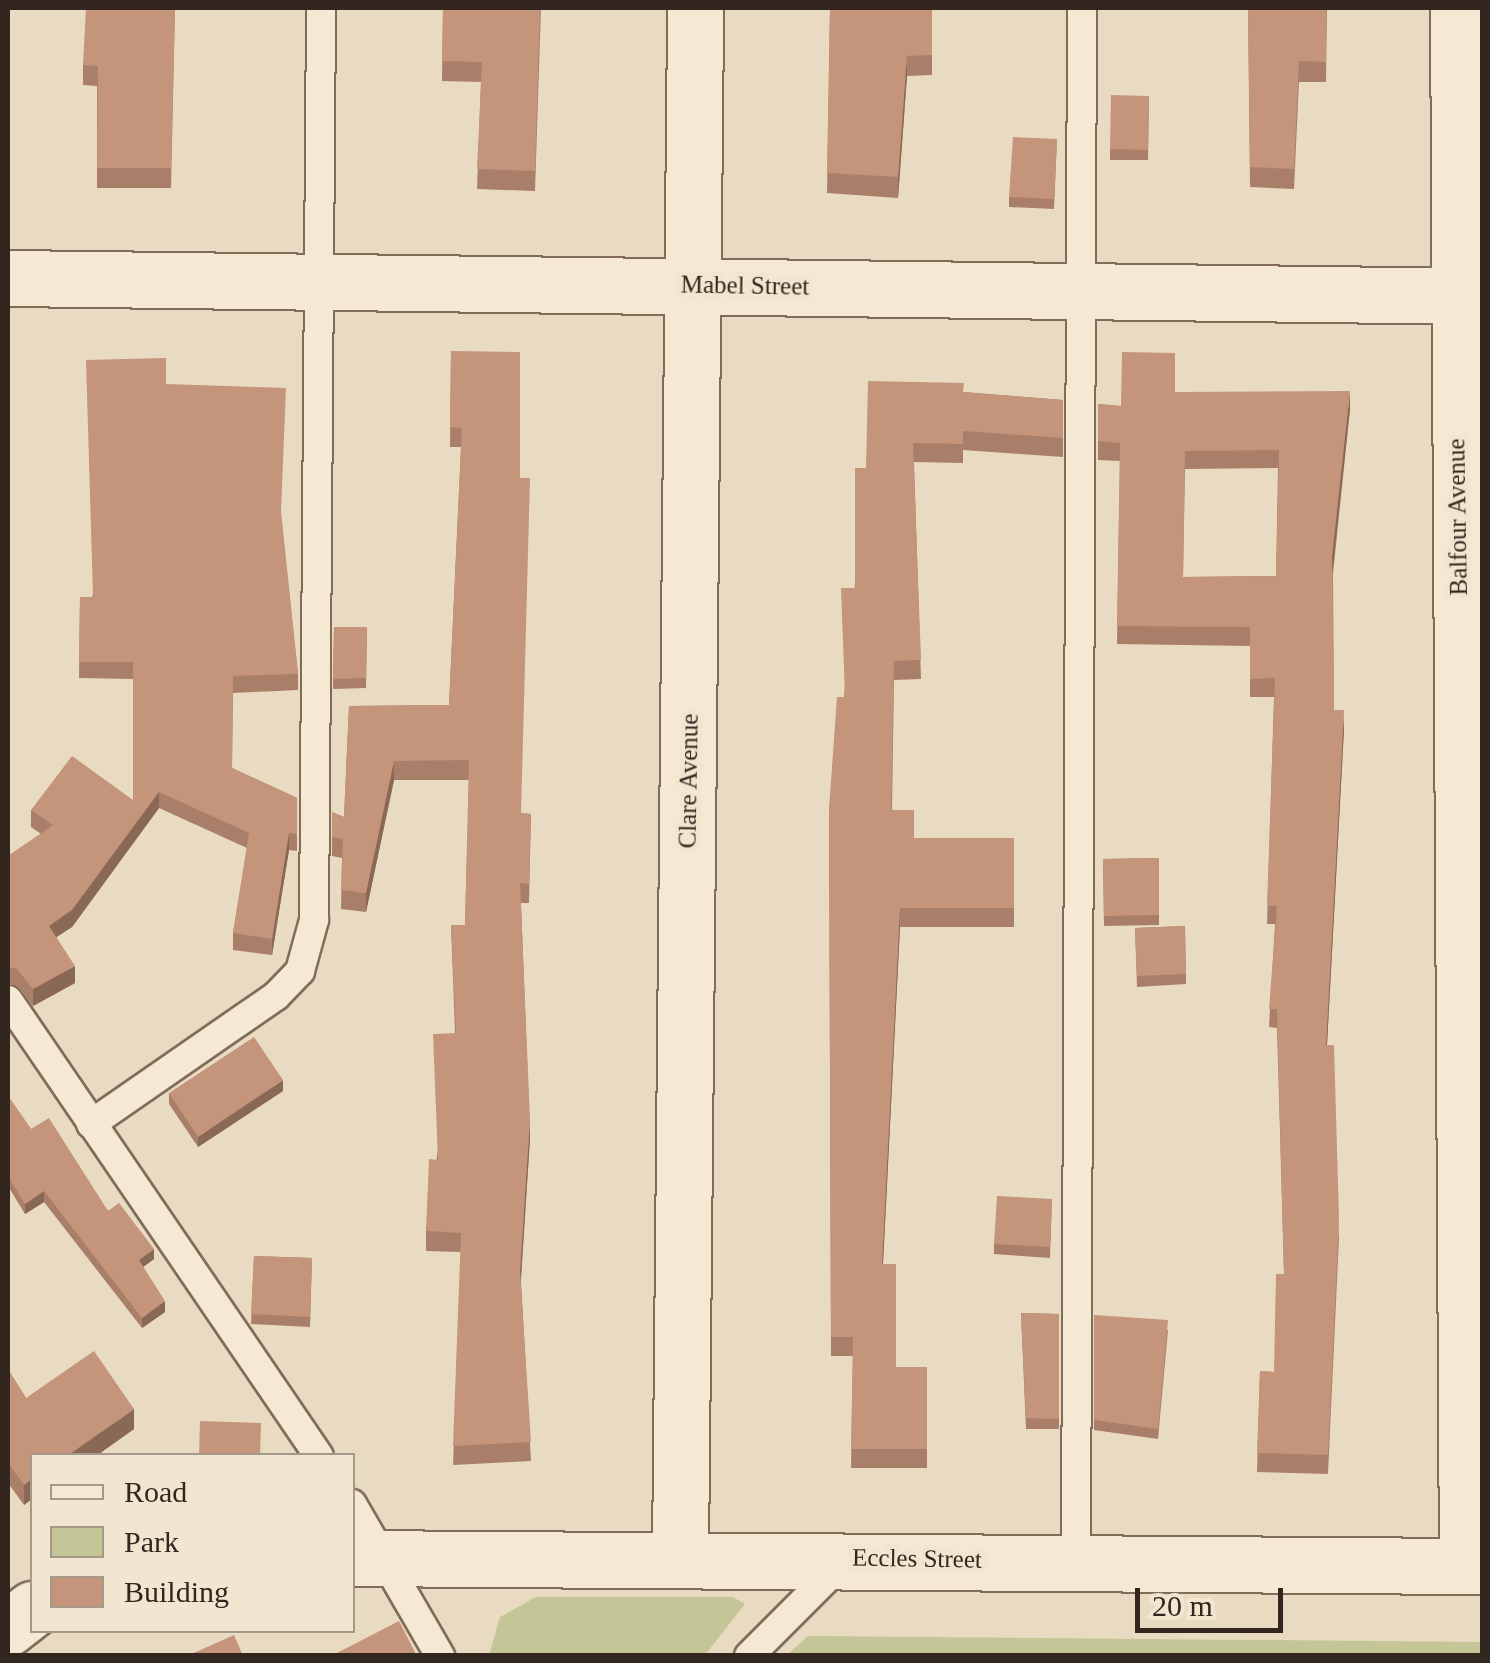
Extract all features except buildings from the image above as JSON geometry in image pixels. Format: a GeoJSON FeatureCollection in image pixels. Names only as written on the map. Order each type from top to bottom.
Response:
{"type":"FeatureCollection","features":[{"type":"Feature","properties":{"kind":"street","name":"Clare Avenue"},"geometry":{"type":"LineString","coordinates":[[680,1555],[695,8]]}},
{"type":"Feature","properties":{"kind":"street","name":"Balfour Avenue"},"geometry":{"type":"LineString","coordinates":[[1458,8],[1469,296],[1475,1566]]}},
{"type":"Feature","properties":{"kind":"street","name":"Mabel Street"},"geometry":{"type":"LineString","coordinates":[[8,278],[1469,296]]}},
{"type":"Feature","properties":{"kind":"street","name":"Eccles Street"},"geometry":{"type":"LineString","coordinates":[[370,1557],[680,1555],[1475,1566]]}},
{"type":"Feature","properties":{"kind":"street"},"geometry":{"type":"LineString","coordinates":[[8,1628],[30,1611]]}},
{"type":"Feature","properties":{"kind":"lane"},"geometry":{"type":"LineString","coordinates":[[92,1124],[276,996],[300,972],[314,920],[321,8]]}},
{"type":"Feature","properties":{"kind":"lane"},"geometry":{"type":"LineString","coordinates":[[1076,1562],[1082,8]]}},
{"type":"Feature","properties":{"kind":"lane"},"geometry":{"type":"LineString","coordinates":[[8,1000],[317,1453]]}},
{"type":"Feature","properties":{"kind":"lane"},"geometry":{"type":"LineString","coordinates":[[355,1513],[370,1557],[440,1656]]}},
{"type":"Feature","properties":{"kind":"lane"},"geometry":{"type":"LineString","coordinates":[[748,1656],[846,1558]]}},
{"type":"Feature","properties":{"kind":"green space"},"geometry":{"type":"Polygon","coordinates":[[[536,1597],[733,1597],[745,1604],[705,1655],[489,1655],[500,1617],[536,1597]]]}},
{"type":"Feature","properties":{"kind":"green space"},"geometry":{"type":"Polygon","coordinates":[[[808,1636],[1482,1642],[1482,1655],[787,1655],[808,1636]]]}}]}
